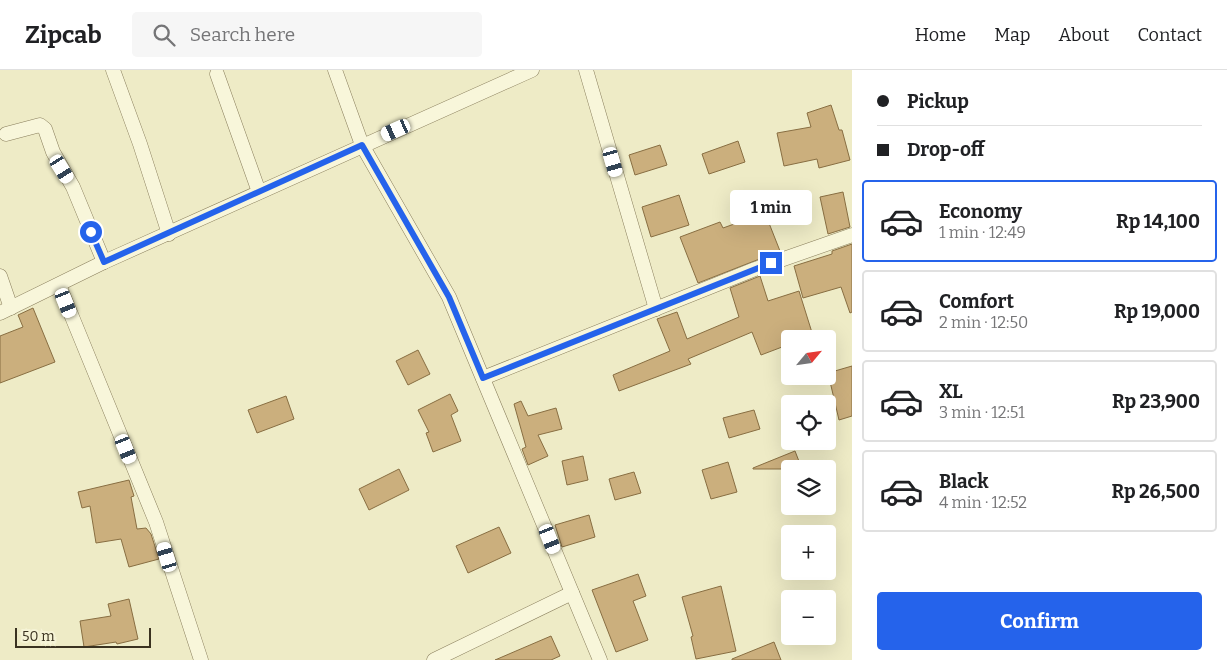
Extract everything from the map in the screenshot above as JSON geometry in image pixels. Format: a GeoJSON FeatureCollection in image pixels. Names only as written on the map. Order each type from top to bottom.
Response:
{"type":"FeatureCollection","features":[{"type":"Feature","properties":{"kind":"street"},"geometry":{"type":"LineString","coordinates":[[113,70],[140,144],[169,234]]}},
{"type":"Feature","properties":{"kind":"street"},"geometry":{"type":"LineString","coordinates":[[335,70],[362,145],[449,297],[600,660]]}},
{"type":"Feature","properties":{"kind":"street"},"geometry":{"type":"LineString","coordinates":[[0,276],[6,311],[104,262],[169,234],[512,74],[532,70]]}},
{"type":"Feature","properties":{"kind":"street"},"geometry":{"type":"LineString","coordinates":[[586,70],[656,309]]}},
{"type":"Feature","properties":{"kind":"street"},"geometry":{"type":"LineString","coordinates":[[217,74],[260,192]]}},
{"type":"Feature","properties":{"kind":"street"},"geometry":{"type":"LineString","coordinates":[[6,134],[34,125],[40,125],[45,129],[53,152],[73,187],[104,262]]}},
{"type":"Feature","properties":{"kind":"street"},"geometry":{"type":"LineString","coordinates":[[483,378],[755,269],[852,235]]}},
{"type":"Feature","properties":{"kind":"street"},"geometry":{"type":"LineString","coordinates":[[59,285],[156,522],[201,660]]}},
{"type":"Feature","properties":{"kind":"street"},"geometry":{"type":"LineString","coordinates":[[434,660],[572,593]]}},
{"type":"Feature","properties":{"kind":"building"},"geometry":{"type":"Polygon","coordinates":[[[831,105],[839,130],[842,130],[850,160],[819,168],[817,159],[784,166],[777,133],[811,127],[807,113],[831,105]]]}},
{"type":"Feature","properties":{"kind":"building"},"geometry":{"type":"Polygon","coordinates":[[[738,141],[745,162],[709,174],[702,154],[738,141]]]}},
{"type":"Feature","properties":{"kind":"building"},"geometry":{"type":"Polygon","coordinates":[[[660,145],[667,165],[635,175],[629,155],[660,145]]]}},
{"type":"Feature","properties":{"kind":"building"},"geometry":{"type":"Polygon","coordinates":[[[843,192],[850,227],[828,234],[820,197],[843,192]]]}},
{"type":"Feature","properties":{"kind":"building"},"geometry":{"type":"Polygon","coordinates":[[[679,195],[689,225],[651,237],[642,207],[679,195]]]}},
{"type":"Feature","properties":{"kind":"building"},"geometry":{"type":"Polygon","coordinates":[[[765,213],[780,251],[698,283],[680,237],[720,222],[723,228],[765,213]]]}},
{"type":"Feature","properties":{"kind":"building"},"geometry":{"type":"Polygon","coordinates":[[[852,244],[852,312],[850,313],[841,287],[803,298],[794,266],[832,254],[832,251],[852,244]]]}},
{"type":"Feature","properties":{"kind":"building"},"geometry":{"type":"Polygon","coordinates":[[[760,276],[768,301],[799,291],[811,330],[781,330],[781,347],[761,355],[752,332],[688,359],[691,364],[619,391],[613,375],[670,351],[657,319],[677,312],[687,339],[739,317],[730,288],[760,276]]]}},
{"type":"Feature","properties":{"kind":"building"},"geometry":{"type":"Polygon","coordinates":[[[33,308],[55,362],[0,383],[0,336],[23,327],[18,315],[33,308]]]}},
{"type":"Feature","properties":{"kind":"building"},"geometry":{"type":"Polygon","coordinates":[[[418,350],[430,374],[408,385],[396,361],[418,350]]]}},
{"type":"Feature","properties":{"kind":"building"},"geometry":{"type":"Polygon","coordinates":[[[852,366],[852,416],[839,420],[836,395],[833,395],[831,385],[836,385],[836,371],[852,366]]]}},
{"type":"Feature","properties":{"kind":"building"},"geometry":{"type":"Polygon","coordinates":[[[450,394],[458,411],[451,415],[461,441],[433,452],[426,433],[429,432],[418,410],[450,394]]]}},
{"type":"Feature","properties":{"kind":"building"},"geometry":{"type":"Polygon","coordinates":[[[286,396],[294,419],[257,433],[248,410],[286,396]]]}},
{"type":"Feature","properties":{"kind":"building"},"geometry":{"type":"Polygon","coordinates":[[[521,401],[528,416],[556,408],[562,429],[538,435],[548,456],[528,465],[522,449],[526,447],[514,404],[521,401]]]}},
{"type":"Feature","properties":{"kind":"building"},"geometry":{"type":"Polygon","coordinates":[[[754,410],[760,429],[729,438],[723,418],[754,410]]]}},
{"type":"Feature","properties":{"kind":"building"},"geometry":{"type":"Polygon","coordinates":[[[795,451],[798,460],[781,460],[781,469],[753,468],[795,451]]]}},
{"type":"Feature","properties":{"kind":"building"},"geometry":{"type":"Polygon","coordinates":[[[583,456],[588,480],[567,485],[562,461],[583,456]]]}},
{"type":"Feature","properties":{"kind":"building"},"geometry":{"type":"Polygon","coordinates":[[[728,462],[737,492],[711,499],[702,470],[728,462]]]}},
{"type":"Feature","properties":{"kind":"building"},"geometry":{"type":"Polygon","coordinates":[[[399,469],[409,490],[369,510],[359,489],[399,469]]]}},
{"type":"Feature","properties":{"kind":"building"},"geometry":{"type":"Polygon","coordinates":[[[634,472],[641,493],[615,500],[609,479],[634,472]]]}},
{"type":"Feature","properties":{"kind":"building"},"geometry":{"type":"Polygon","coordinates":[[[129,480],[134,496],[131,497],[137,529],[146,528],[151,534],[159,559],[129,567],[121,539],[96,543],[90,506],[82,508],[78,492],[129,480]]]}},
{"type":"Feature","properties":{"kind":"building"},"geometry":{"type":"Polygon","coordinates":[[[589,515],[595,537],[562,547],[555,525],[589,515]]]}},
{"type":"Feature","properties":{"kind":"building"},"geometry":{"type":"Polygon","coordinates":[[[499,527],[511,553],[468,573],[456,546],[499,527]]]}},
{"type":"Feature","properties":{"kind":"building"},"geometry":{"type":"Polygon","coordinates":[[[638,574],[646,596],[633,601],[648,640],[616,652],[592,590],[638,574]]]}},
{"type":"Feature","properties":{"kind":"building"},"geometry":{"type":"Polygon","coordinates":[[[721,586],[736,651],[696,659],[691,637],[693,636],[682,597],[721,586]]]}},
{"type":"Feature","properties":{"kind":"building"},"geometry":{"type":"Polygon","coordinates":[[[129,599],[138,639],[117,644],[116,642],[84,647],[80,621],[111,616],[108,604],[129,599]]]}},
{"type":"Feature","properties":{"kind":"building"},"geometry":{"type":"Polygon","coordinates":[[[551,636],[560,656],[551,660],[495,660],[551,636]]]}},
{"type":"Feature","properties":{"kind":"building"},"geometry":{"type":"Polygon","coordinates":[[[774,642],[781,660],[732,660],[732,659],[774,642]]]}},
{"type":"Feature","properties":{"kind":"route"},"geometry":{"type":"LineString","coordinates":[[91,232],[104,262],[362,145],[449,297],[483,378],[771,263]]}}]}
